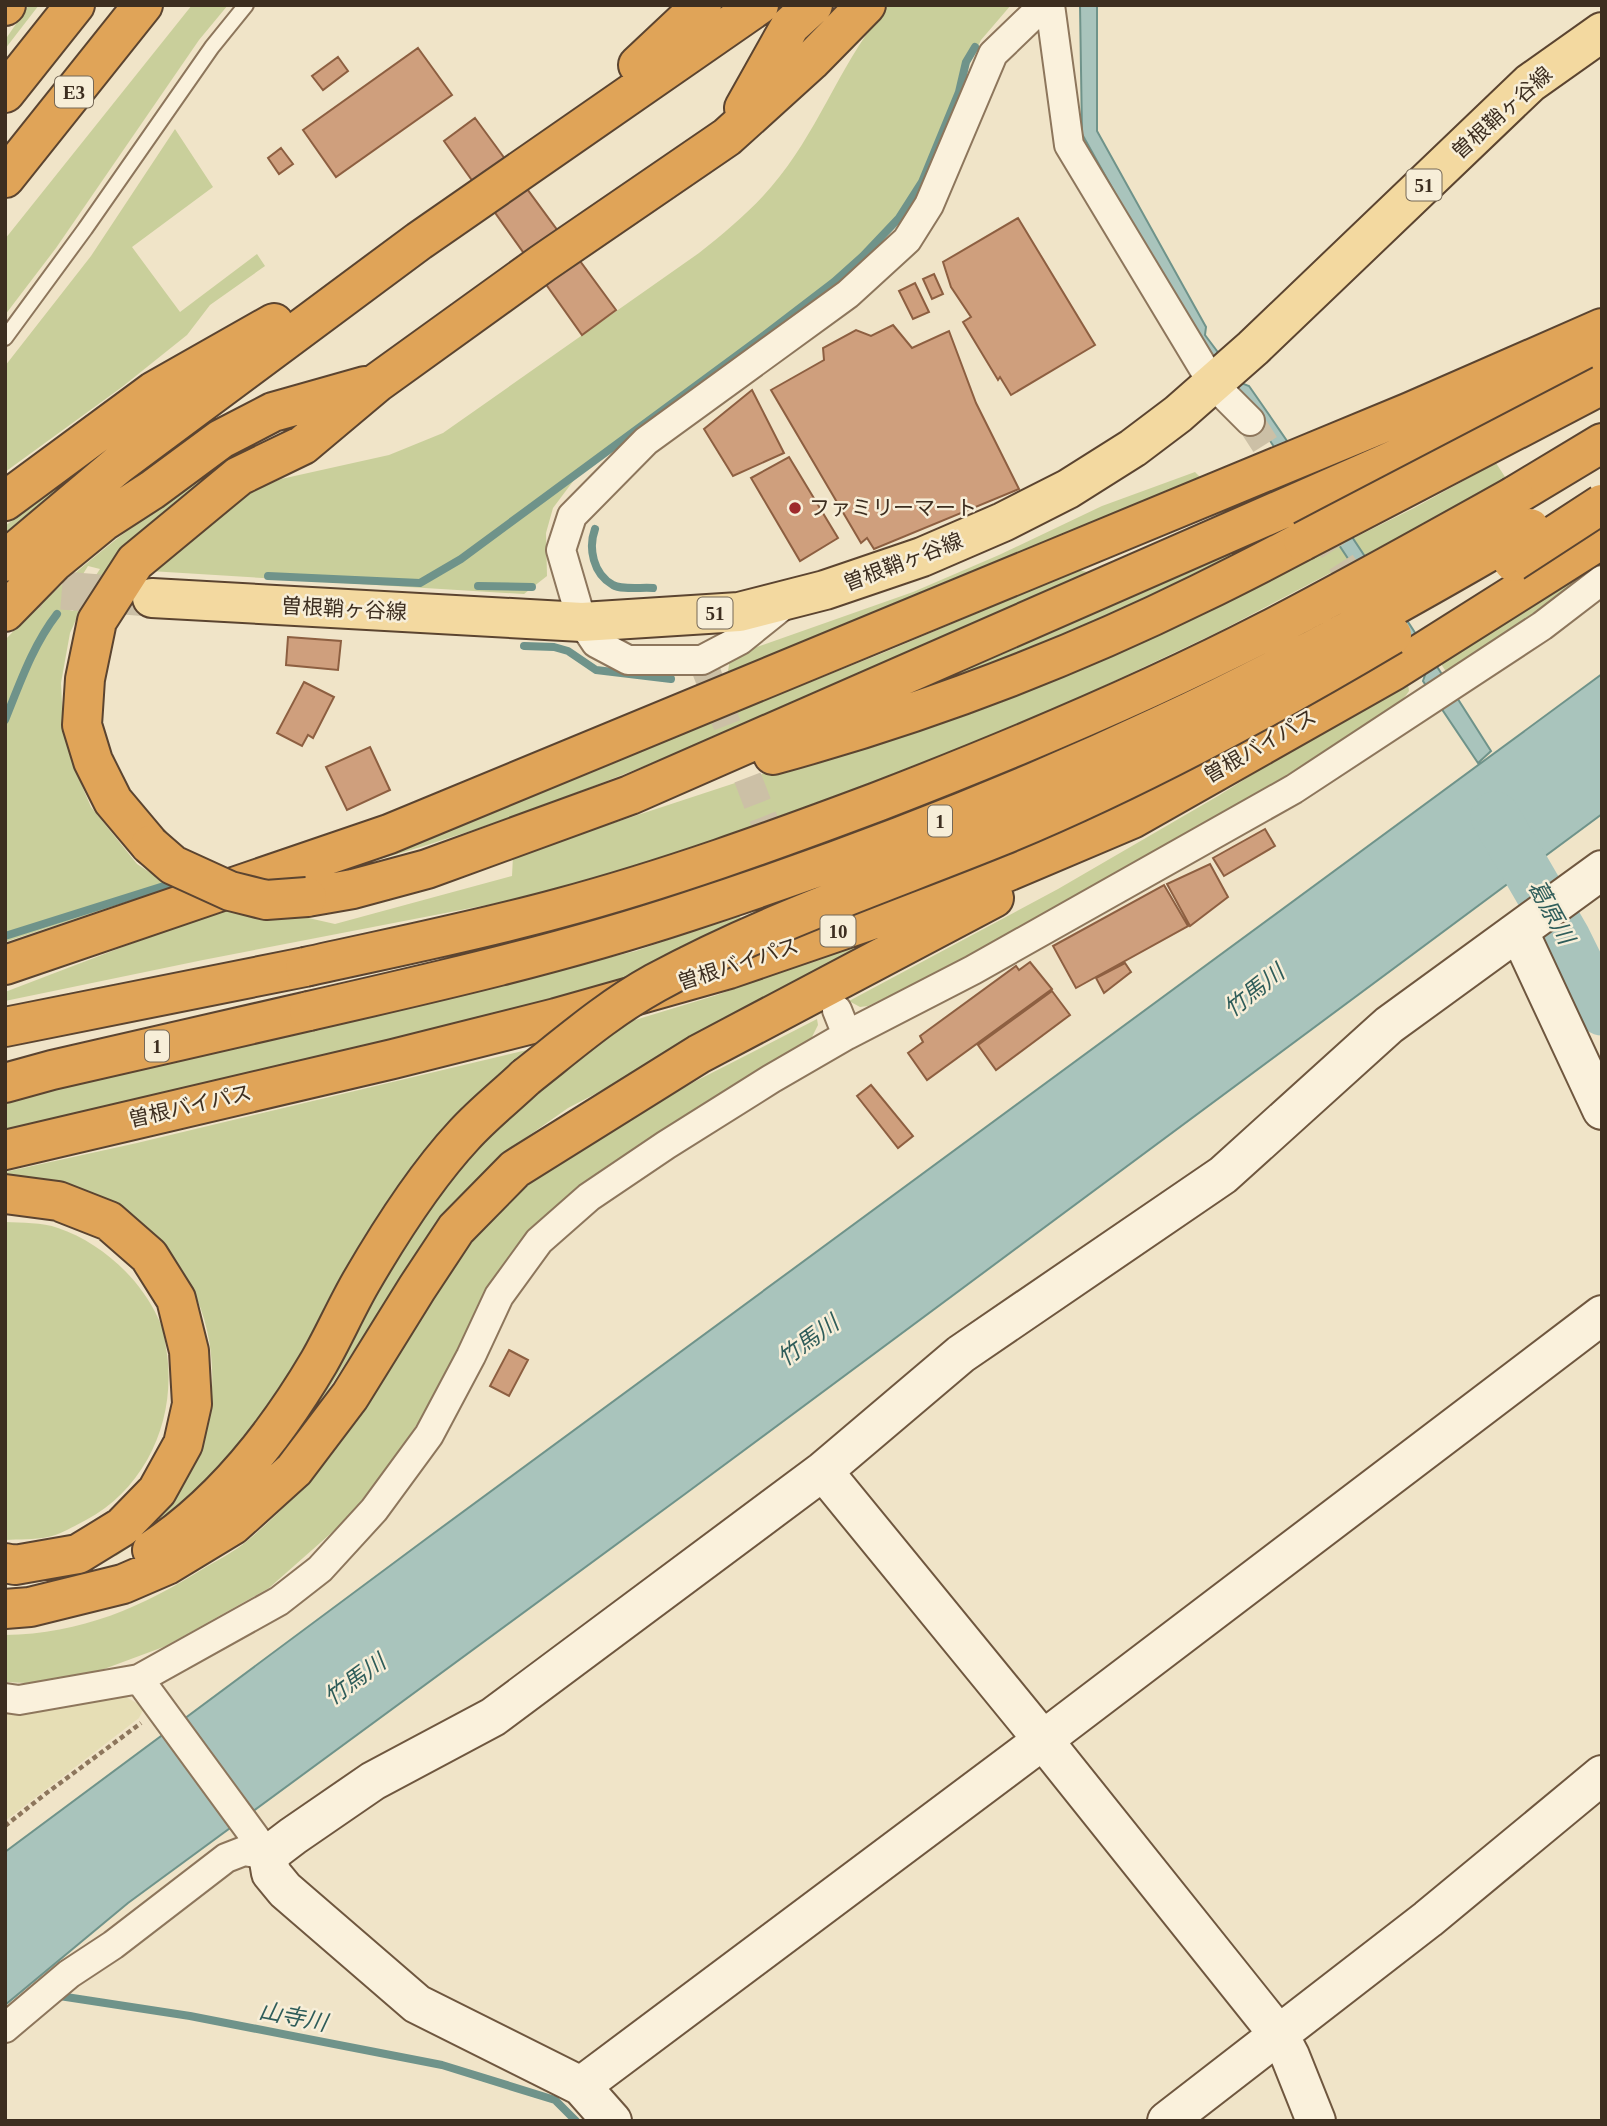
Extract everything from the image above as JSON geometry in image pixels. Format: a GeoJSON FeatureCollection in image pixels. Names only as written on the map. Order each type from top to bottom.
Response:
{"type":"FeatureCollection","features":[{"type":"Feature","properties":{"kind":"highway","name":"E3"},"geometry":{"type":"LineString","coordinates":[[5,93],[75,5]]}},
{"type":"Feature","properties":{"kind":"highway","name":"E3"},"geometry":{"type":"LineString","coordinates":[[5,178],[143,5]]}},
{"type":"Feature","properties":{"kind":"highway"},"geometry":{"type":"LineString","coordinates":[[548,150],[702,5]]}},
{"type":"Feature","properties":{"kind":"highway"},"geometry":{"type":"LineString","coordinates":[[5,562],[119,464],[419,241],[759,5]]}},
{"type":"Feature","properties":{"kind":"highway"},"geometry":{"type":"LineString","coordinates":[[727,137],[790,26],[813,5]]}},
{"type":"Feature","properties":{"kind":"highway"},"geometry":{"type":"LineString","coordinates":[[866,5],[811,61],[727,137],[542,263],[377,383],[303,445],[239,477],[135,562],[97,621],[85,679],[82,725],[93,761],[113,801],[150,845],[173,865],[230,891],[266,900],[307,897],[353,889],[427,869],[630,795],[1602,366]]}},
{"type":"Feature","properties":{"kind":"highway"},"geometry":{"type":"LineString","coordinates":[[5,501],[154,391],[419,241]]}},
{"type":"Feature","properties":{"kind":"highway"},"geometry":{"type":"LineString","coordinates":[[5,965],[389,834],[1410,412],[1602,328]]}},
{"type":"Feature","properties":{"kind":"highway"},"geometry":{"type":"LineString","coordinates":[[5,612],[54,562],[104,521],[152,490],[221,439],[273,412],[377,383]]}},
{"type":"Feature","properties":{"kind":"highway"},"geometry":{"type":"LineString","coordinates":[[630,795],[875,725],[983,686],[1102,638],[1199,595],[1602,385]]}},
{"type":"Feature","properties":{"kind":"highway","name":"1"},"geometry":{"type":"LineString","coordinates":[[5,1027],[305,967],[560,908],[789,835],[1024,744],[1264,633],[1402,559],[1602,443]]}},
{"type":"Feature","properties":{"kind":"highway","name":"1"},"geometry":{"type":"LineString","coordinates":[[5,1083],[446,980],[568,948],[700,908],[916,830],[1163,725],[1282,666],[1406,600],[1602,484]]}},
{"type":"Feature","properties":{"kind":"highway"},"geometry":{"type":"LineString","coordinates":[[85,1592],[175,1534],[222,1493],[267,1442],[319,1362],[361,1281],[418,1194],[465,1134],[526,1077],[609,1012],[654,984],[739,941],[1001,836],[1100,792],[1193,746],[1296,692],[1536,548],[1602,504]]}},
{"type":"Feature","properties":{"kind":"highway","name":"曽根バイパス"},"geometry":{"type":"LineString","coordinates":[[5,1150],[556,1018],[729,969],[988,880],[1132,819],[1393,671],[1602,539]]}},
{"type":"Feature","properties":{"kind":"highway"},"geometry":{"type":"LineString","coordinates":[[5,1609],[30,1607],[123,1584],[167,1565],[233,1525],[294,1471],[350,1396],[416,1288],[456,1229],[515,1170],[699,1054],[1053,868],[1132,819]]}},
{"type":"Feature","properties":{"kind":"highway"},"geometry":{"type":"LineString","coordinates":[[5,1194],[58,1201],[109,1221],[149,1256],[176,1299],[189,1351],[192,1404],[183,1444],[157,1491],[122,1527],[78,1554],[15,1565],[5,1563]]}},
{"type":"Feature","properties":{"kind":"main road","name":"曽根鞘ヶ谷線"},"geometry":{"type":"LineString","coordinates":[[152,598],[582,622],[739,612],[825,590],[922,557],[1003,522],[1068,489],[1133,448],[1178,414],[1253,348],[1530,83],[1602,32]]}},
{"type":"Feature","properties":{"kind":"street"},"geometry":{"type":"LineString","coordinates":[[582,622],[561,550],[572,516],[646,441],[848,294],[907,240],[929,205],[993,54],[1044,5]]}},
{"type":"Feature","properties":{"kind":"street"},"geometry":{"type":"LineString","coordinates":[[1051,5],[1069,145],[1216,381],[1250,421]]}},
{"type":"Feature","properties":{"kind":"street"},"geometry":{"type":"LineString","coordinates":[[5,1698],[19,1700],[139,1679],[279,1601],[320,1569],[374,1510],[429,1435],[499,1297],[539,1241],[589,1197],[771,1079],[842,1023],[973,970],[1294,789],[1542,626],[1602,580]]}},
{"type":"Feature","properties":{"kind":"street"},"geometry":{"type":"LineString","coordinates":[[1415,676],[1426,703]]}},
{"type":"Feature","properties":{"kind":"street"},"geometry":{"type":"LineString","coordinates":[[5,2028],[69,1974],[113,1945],[226,1858],[259,1843],[293,1836],[373,1781],[493,1717],[823,1471],[961,1354],[1223,1175],[1389,1025],[1602,870]]}},
{"type":"Feature","properties":{"kind":"street"},"geometry":{"type":"LineString","coordinates":[[1519,932],[1602,1110]]}},
{"type":"Feature","properties":{"kind":"street"},"geometry":{"type":"LineString","coordinates":[[580,2086],[1043,1740],[1602,1315]]}},
{"type":"Feature","properties":{"kind":"street"},"geometry":{"type":"LineString","coordinates":[[823,1471],[1279,2035],[1316,2121]]}},
{"type":"Feature","properties":{"kind":"street"},"geometry":{"type":"LineString","coordinates":[[139,1679],[259,1843],[271,1873],[285,1890],[417,2004],[580,2086],[612,2121]]}},
{"type":"Feature","properties":{"kind":"street"},"geometry":{"type":"LineString","coordinates":[[1167,2121],[1428,1919],[1602,1775]]}},
{"type":"Feature","properties":{"kind":"lane"},"geometry":{"type":"LineString","coordinates":[[5,338],[212,47],[246,5]]}},
{"type":"Feature","properties":{"kind":"path"},"geometry":{"type":"LineString","coordinates":[[5,1826],[44,1795],[164,1712]]}},
{"type":"Feature","properties":{"kind":"shaded area"},"geometry":{"type":"Polygon","coordinates":[[[121,1694],[140,1705],[143,1710],[139,1718],[5,1821],[5,1707],[121,1694]]]}},
{"type":"Feature","properties":{"kind":"green space"},"geometry":{"type":"Polygon","coordinates":[[[29,5],[39,5],[5,49],[5,40],[29,5]]]}},
{"type":"Feature","properties":{"kind":"green space"},"geometry":{"type":"Polygon","coordinates":[[[192,5],[228,5],[199,40],[56,248],[5,315],[5,239],[192,5]]]}},
{"type":"Feature","properties":{"kind":"green space"},"geometry":{"type":"Polygon","coordinates":[[[889,5],[1011,5],[981,40],[969,65],[954,117],[924,184],[909,210],[876,248],[770,335],[577,476],[553,508],[546,533],[547,576],[524,594],[150,571],[238,497],[281,479],[389,455],[443,433],[699,253],[752,207],[780,176],[795,156],[859,46],[889,5]]]}},
{"type":"Feature","properties":{"kind":"green space"},"geometry":{"type":"Polygon","coordinates":[[[175,129],[213,187],[132,247],[180,312],[257,254],[265,266],[210,305],[187,335],[122,387],[5,472],[5,366],[91,256],[175,129]]]}},
{"type":"Feature","properties":{"kind":"green space"},"geometry":{"type":"Polygon","coordinates":[[[181,395],[5,538],[5,526],[181,395]]]}},
{"type":"Feature","properties":{"kind":"green space"},"geometry":{"type":"Polygon","coordinates":[[[263,434],[264,437],[186,494],[138,534],[112,563],[79,613],[70,633],[61,683],[63,723],[82,786],[91,807],[137,864],[172,887],[5,942],[5,640],[34,610],[96,555],[161,505],[263,434]],[[88,566],[62,608],[73,611],[100,569],[88,566]]]}},
{"type":"Feature","properties":{"kind":"green space"},"geometry":{"type":"Polygon","coordinates":[[[1496,463],[1507,480],[1220,631],[969,747],[840,796],[564,889],[5,1001],[5,992],[222,909],[304,917],[335,924],[512,876],[513,856],[781,768],[1186,617],[1304,563],[1496,463]]]}},
{"type":"Feature","properties":{"kind":"green space"},"geometry":{"type":"Polygon","coordinates":[[[1195,472],[1201,478],[727,677],[730,659],[737,654],[913,592],[1102,506],[1195,472]]]}},
{"type":"Feature","properties":{"kind":"green space"},"geometry":{"type":"Polygon","coordinates":[[[1390,480],[1149,604],[932,686],[923,687],[1390,480]]]}},
{"type":"Feature","properties":{"kind":"green space"},"geometry":{"type":"Polygon","coordinates":[[[1602,556],[1601,566],[1447,673],[1437,658],[1602,556]]]}},
{"type":"Feature","properties":{"kind":"green space"},"geometry":{"type":"Polygon","coordinates":[[[1079,570],[1095,574],[674,754],[508,818],[337,871],[883,653],[1079,570]]]}},
{"type":"Feature","properties":{"kind":"green space"},"geometry":{"type":"Polygon","coordinates":[[[1407,678],[1409,691],[1381,716],[1153,855],[1040,918],[868,1006],[860,1007],[849,1001],[1058,889],[1218,796],[1407,678]]]}},
{"type":"Feature","properties":{"kind":"green space"},"geometry":{"type":"Polygon","coordinates":[[[739,915],[742,920],[709,934],[622,983],[5,1135],[5,1100],[636,951],[739,915]]]}},
{"type":"Feature","properties":{"kind":"green space"},"geometry":{"type":"Polygon","coordinates":[[[876,942],[741,1018],[568,1108],[500,1156],[449,1211],[314,1411],[284,1443],[434,1197],[496,1124],[612,1027],[717,995],[850,947],[876,942]]]}},
{"type":"Feature","properties":{"kind":"green space"},"geometry":{"type":"Polygon","coordinates":[[[817,1019],[818,1025],[808,1045],[751,1079],[486,1295],[422,1417],[389,1465],[346,1520],[269,1588],[166,1646],[96,1672],[45,1684],[5,1682],[5,1635],[60,1630],[135,1606],[232,1552],[271,1520],[309,1481],[471,1238],[498,1208],[544,1169],[694,1082],[817,1019]]]}},
{"type":"Feature","properties":{"kind":"green space"},"geometry":{"type":"Polygon","coordinates":[[[531,1049],[511,1064],[460,1115],[365,1242],[262,1419],[229,1467],[148,1535],[116,1556],[115,1554],[152,1526],[171,1505],[198,1455],[211,1399],[212,1371],[203,1315],[192,1288],[176,1263],[121,1208],[75,1188],[5,1177],[5,1172],[531,1049]]]}},
{"type":"Feature","properties":{"kind":"green space"},"geometry":{"type":"Polygon","coordinates":[[[5,1222],[52,1226],[74,1234],[117,1263],[150,1303],[162,1327],[167,1354],[167,1403],[152,1450],[140,1471],[125,1490],[86,1520],[53,1536],[37,1539],[5,1540],[5,1222]]]}},
{"type":"Feature","properties":{"kind":"water"},"geometry":{"type":"Polygon","coordinates":[[[1080,5],[1097,5],[1097,131],[1206,327],[1205,335],[1241,383],[1249,386],[1280,431],[1491,751],[1478,763],[1423,681],[1425,675],[1253,415],[1193,333],[1082,134],[1080,5]]]}},
{"type":"Feature","properties":{"kind":"water","name":"竹馬川"},"geometry":{"type":"Polygon","coordinates":[[[1602,674],[1602,814],[128,1903],[5,2005],[5,1852],[1602,674]]]}},
{"type":"Feature","properties":{"kind":"building"},"geometry":{"type":"Polygon","coordinates":[[[418,48],[452,95],[336,177],[303,130],[418,48]]]}},
{"type":"Feature","properties":{"kind":"building"},"geometry":{"type":"Polygon","coordinates":[[[338,57],[348,71],[323,90],[312,76],[338,57]]]}},
{"type":"Feature","properties":{"kind":"building"},"geometry":{"type":"Polygon","coordinates":[[[475,118],[616,310],[582,335],[444,141],[475,118]]]}},
{"type":"Feature","properties":{"kind":"building"},"geometry":{"type":"Polygon","coordinates":[[[281,148],[293,164],[279,174],[268,158],[281,148]]]}},
{"type":"Feature","properties":{"kind":"building"},"geometry":{"type":"Polygon","coordinates":[[[1018,218],[1095,345],[1011,395],[1000,377],[998,380],[963,322],[971,317],[951,287],[943,262],[1018,218]]]}},
{"type":"Feature","properties":{"kind":"building"},"geometry":{"type":"Polygon","coordinates":[[[934,274],[943,294],[932,299],[923,279],[934,274]]]}},
{"type":"Feature","properties":{"kind":"building"},"geometry":{"type":"Polygon","coordinates":[[[915,283],[929,312],[913,319],[899,291],[915,283]]]}},
{"type":"Feature","properties":{"kind":"building"},"geometry":{"type":"Polygon","coordinates":[[[893,325],[912,348],[949,331],[976,403],[1019,489],[874,549],[867,538],[861,543],[771,390],[824,360],[823,348],[856,330],[871,336],[893,325]]]}},
{"type":"Feature","properties":{"kind":"building"},"geometry":{"type":"Polygon","coordinates":[[[752,390],[784,453],[733,476],[704,429],[752,390]]]}},
{"type":"Feature","properties":{"kind":"building","name":"ファミリーマート"},"geometry":{"type":"Polygon","coordinates":[[[789,457],[838,538],[800,561],[751,478],[789,457]]]}},
{"type":"Feature","properties":{"kind":"building"},"geometry":{"type":"Polygon","coordinates":[[[288,637],[341,641],[338,670],[286,665],[288,637]]]}},
{"type":"Feature","properties":{"kind":"building"},"geometry":{"type":"Polygon","coordinates":[[[304,682],[334,697],[313,738],[308,735],[302,746],[277,733],[304,682]]]}},
{"type":"Feature","properties":{"kind":"building"},"geometry":{"type":"Polygon","coordinates":[[[370,747],[390,790],[347,810],[326,767],[370,747]]]}},
{"type":"Feature","properties":{"kind":"building"},"geometry":{"type":"Polygon","coordinates":[[[1265,829],[1275,846],[1224,876],[1213,858],[1265,829]]]}},
{"type":"Feature","properties":{"kind":"building"},"geometry":{"type":"Polygon","coordinates":[[[1210,864],[1228,897],[1190,926],[1167,884],[1210,864]]]}},
{"type":"Feature","properties":{"kind":"building"},"geometry":{"type":"Polygon","coordinates":[[[1164,885],[1188,926],[1076,988],[1053,946],[1164,885]]]}},
{"type":"Feature","properties":{"kind":"building"},"geometry":{"type":"Polygon","coordinates":[[[1030,962],[1052,989],[927,1080],[908,1053],[923,1042],[920,1036],[1016,966],[1019,970],[1030,962]]]}},
{"type":"Feature","properties":{"kind":"building"},"geometry":{"type":"Polygon","coordinates":[[[1125,963],[1131,972],[1104,993],[1096,978],[1125,963]]]}},
{"type":"Feature","properties":{"kind":"building"},"geometry":{"type":"Polygon","coordinates":[[[1052,991],[1070,1015],[996,1070],[978,1045],[1052,991]]]}},
{"type":"Feature","properties":{"kind":"building"},"geometry":{"type":"Polygon","coordinates":[[[871,1085],[913,1136],[898,1148],[857,1096],[871,1085]]]}},
{"type":"Feature","properties":{"kind":"building"},"geometry":{"type":"Polygon","coordinates":[[[509,1350],[528,1360],[509,1396],[490,1386],[509,1350]]]}},
{"type":"Feature","properties":{"kind":"waterway"},"geometry":{"type":"LineString","coordinates":[[268,576],[420,583],[461,559],[758,340],[834,282],[899,218],[922,182],[959,92],[966,62],[975,47]]}},
{"type":"Feature","properties":{"kind":"waterway"},"geometry":{"type":"LineString","coordinates":[[595,529],[592,552],[597,567],[606,580],[621,587],[653,588]]}},
{"type":"Feature","properties":{"kind":"waterway"},"geometry":{"type":"LineString","coordinates":[[478,586],[532,587]]}},
{"type":"Feature","properties":{"kind":"waterway"},"geometry":{"type":"LineString","coordinates":[[5,720],[34,651],[57,614]]}},
{"type":"Feature","properties":{"kind":"waterway"},"geometry":{"type":"LineString","coordinates":[[524,646],[554,647],[568,651],[596,670],[671,679]]}},
{"type":"Feature","properties":{"kind":"waterway","name":"葛原川"},"geometry":{"type":"LineString","coordinates":[[1495,816],[1566,938],[1602,1011]]}},
{"type":"Feature","properties":{"kind":"waterway"},"geometry":{"type":"LineString","coordinates":[[5,936],[167,885]]}},
{"type":"Feature","properties":{"kind":"waterway","name":"山寺川"},"geometry":{"type":"LineString","coordinates":[[53,1995],[190,2016],[442,2065],[555,2100],[576,2121]]}},
{"type":"Feature","properties":{"kind":"tunnel"},"geometry":{"type":"LineString","coordinates":[[1250,421],[1364,598]]}},
{"type":"Feature","properties":{"kind":"tunnel"},"geometry":{"type":"LineString","coordinates":[[5,586],[143,597]]}},
{"type":"Feature","properties":{"kind":"tunnel"},"geometry":{"type":"LineString","coordinates":[[702,660],[834,1001]]}},
{"type":"Feature","properties":{"kind":"place","name":"ファミリーマート"},"geometry":{"type":"Point","coordinates":[795,508]}}]}
